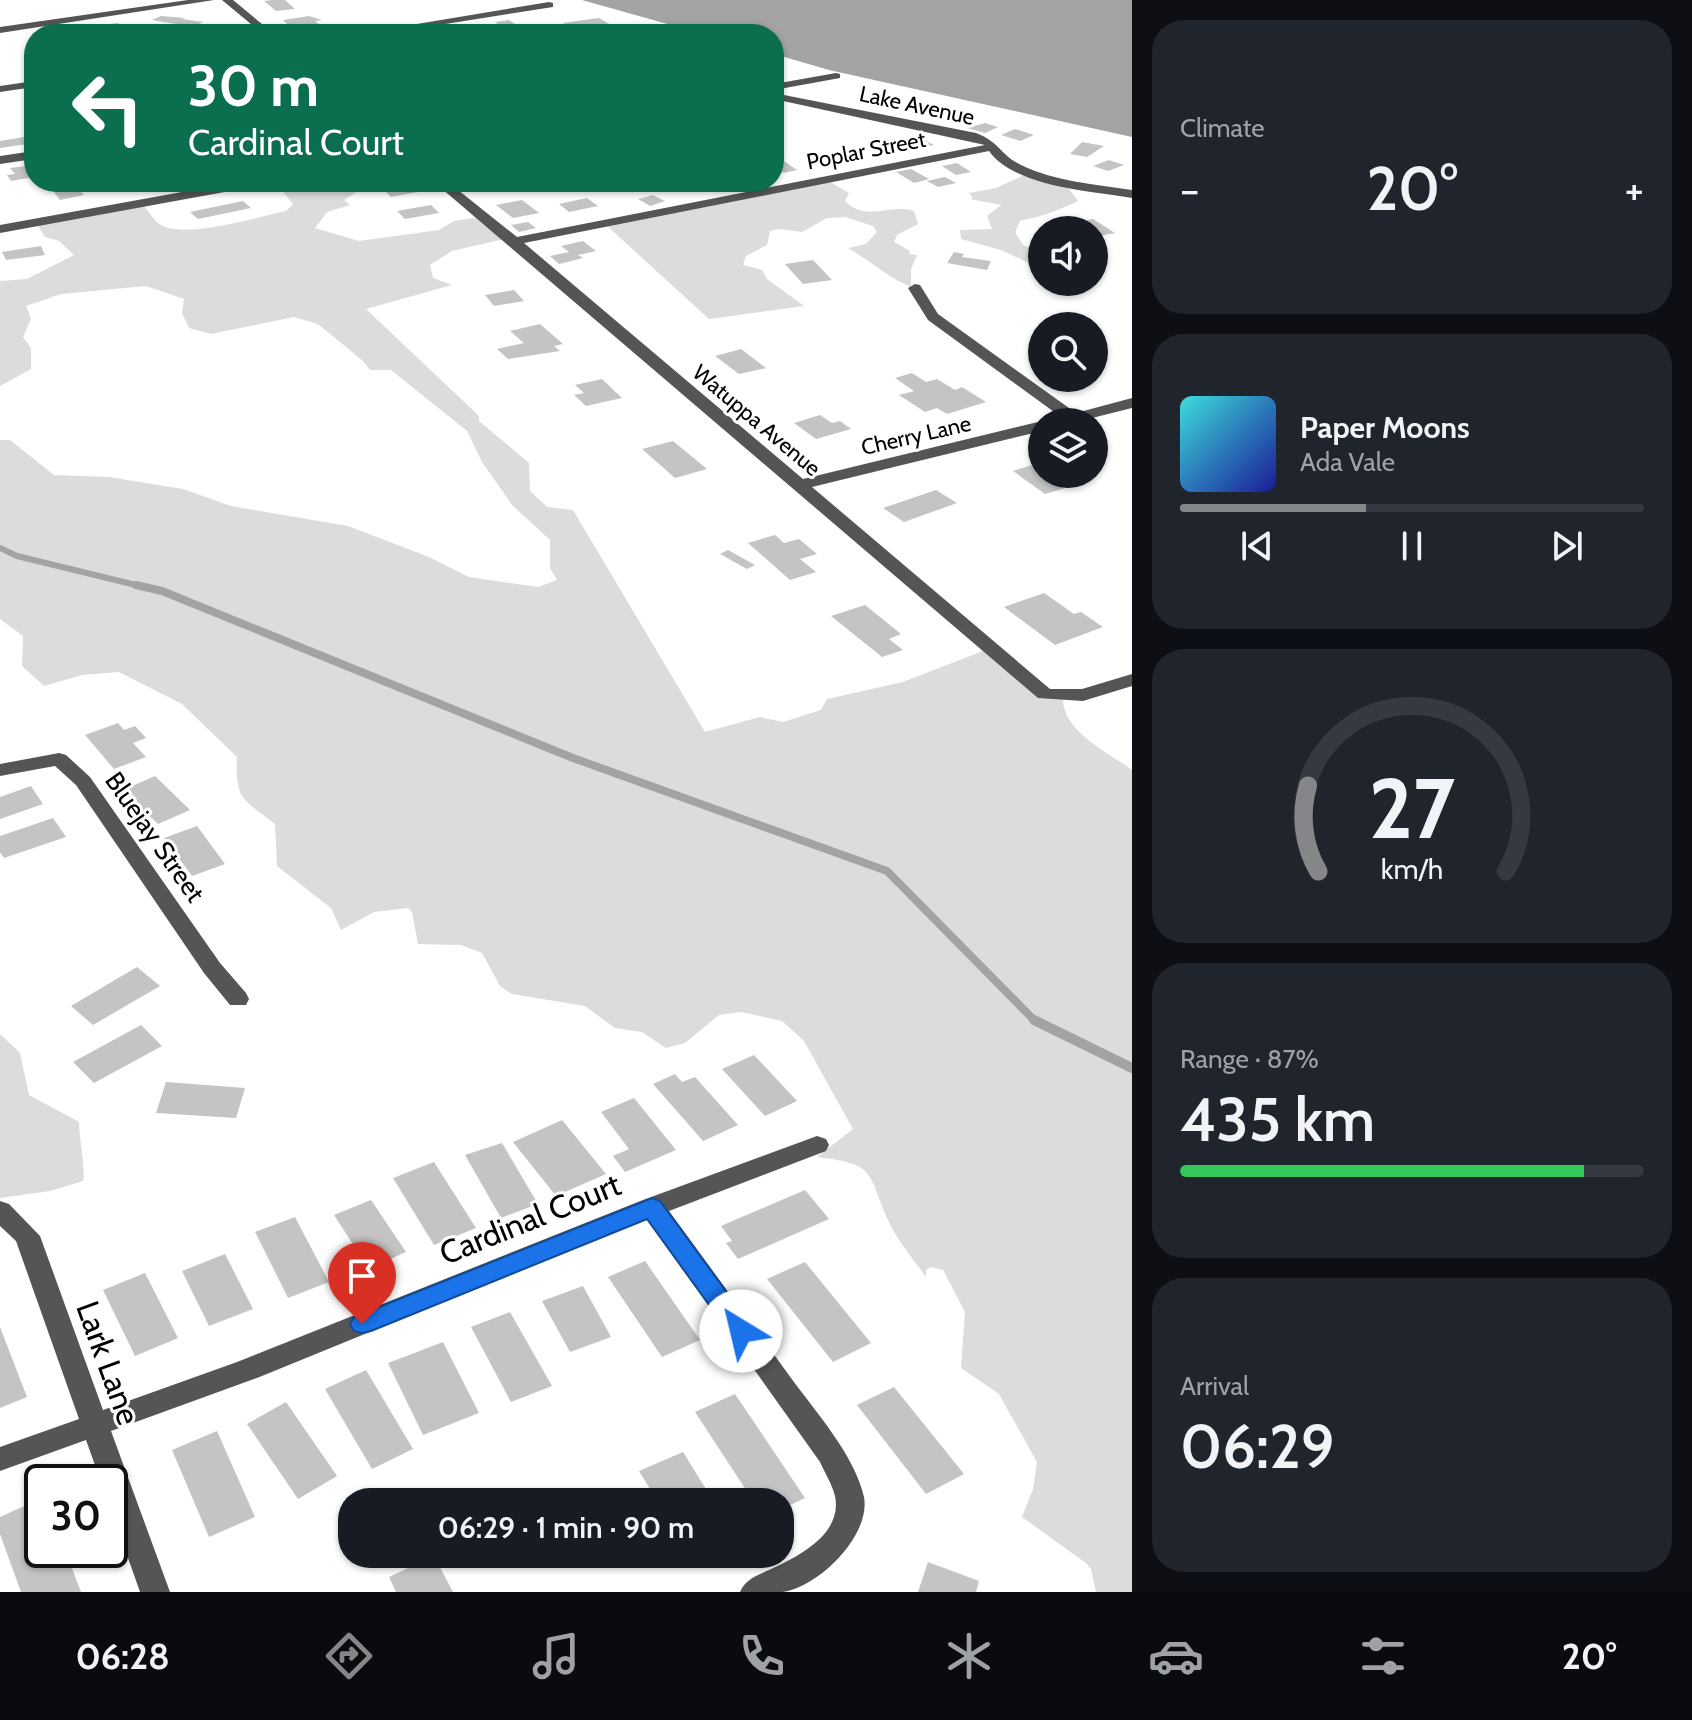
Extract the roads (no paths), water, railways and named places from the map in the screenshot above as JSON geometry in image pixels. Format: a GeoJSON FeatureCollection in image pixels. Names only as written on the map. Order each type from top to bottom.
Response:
{"type":"FeatureCollection","features":[{"type":"Feature","properties":{"kind":"street"},"geometry":{"type":"LineString","coordinates":[[42,24],[209,0]]}},
{"type":"Feature","properties":{"kind":"street"},"geometry":{"type":"LineString","coordinates":[[227,0],[257,24]]}},
{"type":"Feature","properties":{"kind":"street"},"geometry":{"type":"LineString","coordinates":[[426,24],[549,5]]}},
{"type":"Feature","properties":{"kind":"street"},"geometry":{"type":"LineString","coordinates":[[0,30],[24,27]]}},
{"type":"Feature","properties":{"kind":"street"},"geometry":{"type":"LineString","coordinates":[[784,85],[836,76]]}},
{"type":"Feature","properties":{"kind":"street"},"geometry":{"type":"LineString","coordinates":[[0,89],[24,85]]}},
{"type":"Feature","properties":{"kind":"street","name":"Lake Avenue"},"geometry":{"type":"LineString","coordinates":[[784,98],[955,132],[986,141],[1000,159],[1032,175],[1132,194]]}},
{"type":"Feature","properties":{"kind":"street","name":"Poplar Street"},"geometry":{"type":"LineString","coordinates":[[784,188],[991,147]]}},
{"type":"Feature","properties":{"kind":"street"},"geometry":{"type":"LineString","coordinates":[[0,160],[24,156]]}},
{"type":"Feature","properties":{"kind":"street"},"geometry":{"type":"LineString","coordinates":[[0,229],[202,192]]}},
{"type":"Feature","properties":{"kind":"street","name":"Watuppa Avenue"},"geometry":{"type":"LineString","coordinates":[[453,192],[1045,694],[1083,695],[1132,680]]}},
{"type":"Feature","properties":{"kind":"street","name":"Poplar Street"},"geometry":{"type":"LineString","coordinates":[[514,241],[763,192]]}},
{"type":"Feature","properties":{"kind":"street"},"geometry":{"type":"LineString","coordinates":[[915,288],[933,317],[1051,408]]}},
{"type":"Feature","properties":{"kind":"street"},"geometry":{"type":"LineString","coordinates":[[1108,409],[1132,403]]}},
{"type":"Feature","properties":{"kind":"street","name":"Cherry Lane"},"geometry":{"type":"LineString","coordinates":[[800,485],[1028,429]]}},
{"type":"Feature","properties":{"kind":"street","name":"Bluejay Street"},"geometry":{"type":"LineString","coordinates":[[0,770],[59,759],[83,781],[212,968],[238,999]]}},
{"type":"Feature","properties":{"kind":"street","name":"Cardinal Court"},"geometry":{"type":"LineString","coordinates":[[0,1459],[247,1370],[652,1207],[817,1145]]}},
{"type":"Feature","properties":{"kind":"street"},"geometry":{"type":"LineString","coordinates":[[652,1207],[831,1455],[850,1500],[844,1530],[826,1554],[755,1592]]}},
{"type":"Feature","properties":{"kind":"street","name":"Lark Lane"},"geometry":{"type":"LineString","coordinates":[[0,1211],[27,1236],[155,1592]]}},
{"type":"Feature","properties":{"kind":"waterway"},"geometry":{"type":"LineString","coordinates":[[0,548],[17,556],[144,587]]}},
{"type":"Feature","properties":{"kind":"waterway"},"geometry":{"type":"LineString","coordinates":[[136,585],[162,591],[573,758],[887,871],[1034,1020]]}},
{"type":"Feature","properties":{"kind":"waterway"},"geometry":{"type":"LineString","coordinates":[[1034,1020],[1132,1068]]}}]}
